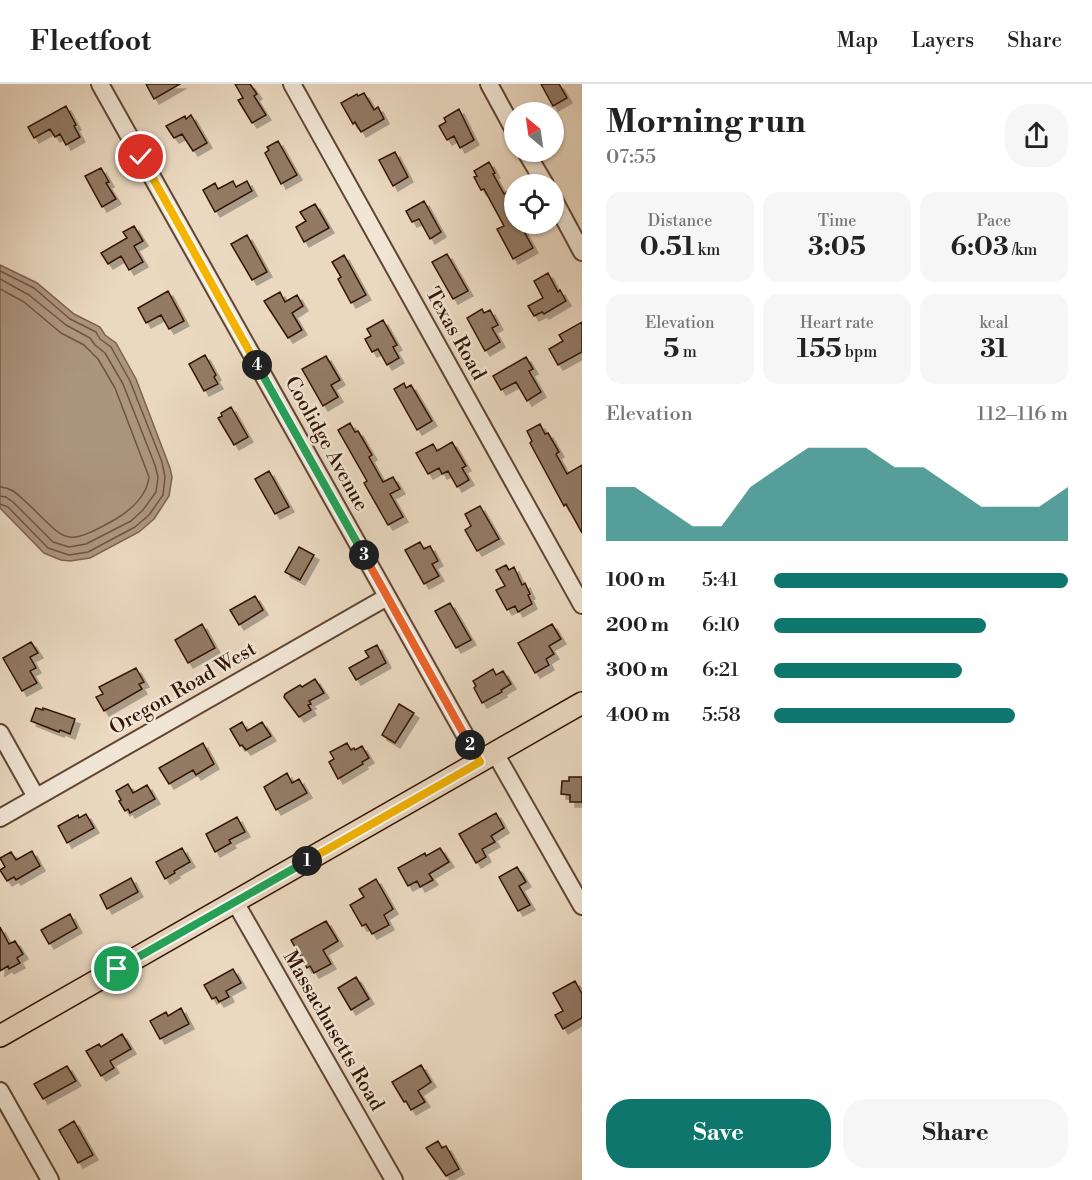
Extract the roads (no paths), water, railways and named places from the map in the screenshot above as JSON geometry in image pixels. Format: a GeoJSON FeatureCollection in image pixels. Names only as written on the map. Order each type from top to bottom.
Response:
{"type":"FeatureCollection","features":[{"type":"Feature","properties":{"kind":"main road"},"geometry":{"type":"LineString","coordinates":[[0,1036],[582,703]]}},
{"type":"Feature","properties":{"kind":"street","name":"Coolidge Avenue"},"geometry":{"type":"LineString","coordinates":[[100,84],[387,597],[582,906]]}},
{"type":"Feature","properties":{"kind":"street","name":"Texas Road"},"geometry":{"type":"LineString","coordinates":[[292,84],[582,605]]}},
{"type":"Feature","properties":{"kind":"street"},"geometry":{"type":"LineString","coordinates":[[489,84],[504,112]]}},
{"type":"Feature","properties":{"kind":"street"},"geometry":{"type":"LineString","coordinates":[[564,219],[582,252]]}},
{"type":"Feature","properties":{"kind":"street","name":"Oregon Road West"},"geometry":{"type":"LineString","coordinates":[[0,818],[387,597]]}},
{"type":"Feature","properties":{"kind":"street"},"geometry":{"type":"LineString","coordinates":[[0,733],[36,797]]}},
{"type":"Feature","properties":{"kind":"street","name":"Massachusetts Road"},"geometry":{"type":"LineString","coordinates":[[235,902],[394,1180]]}},
{"type":"Feature","properties":{"kind":"street"},"geometry":{"type":"LineString","coordinates":[[0,1091],[50,1180]]}},
{"type":"Feature","properties":{"kind":"water"},"geometry":{"type":"Polygon","coordinates":[[[0,265],[37,283],[74,314],[100,327],[105,335],[116,343],[136,379],[170,468],[172,477],[169,496],[154,519],[139,532],[90,558],[70,561],[44,553],[0,508],[0,265]]]}}]}
